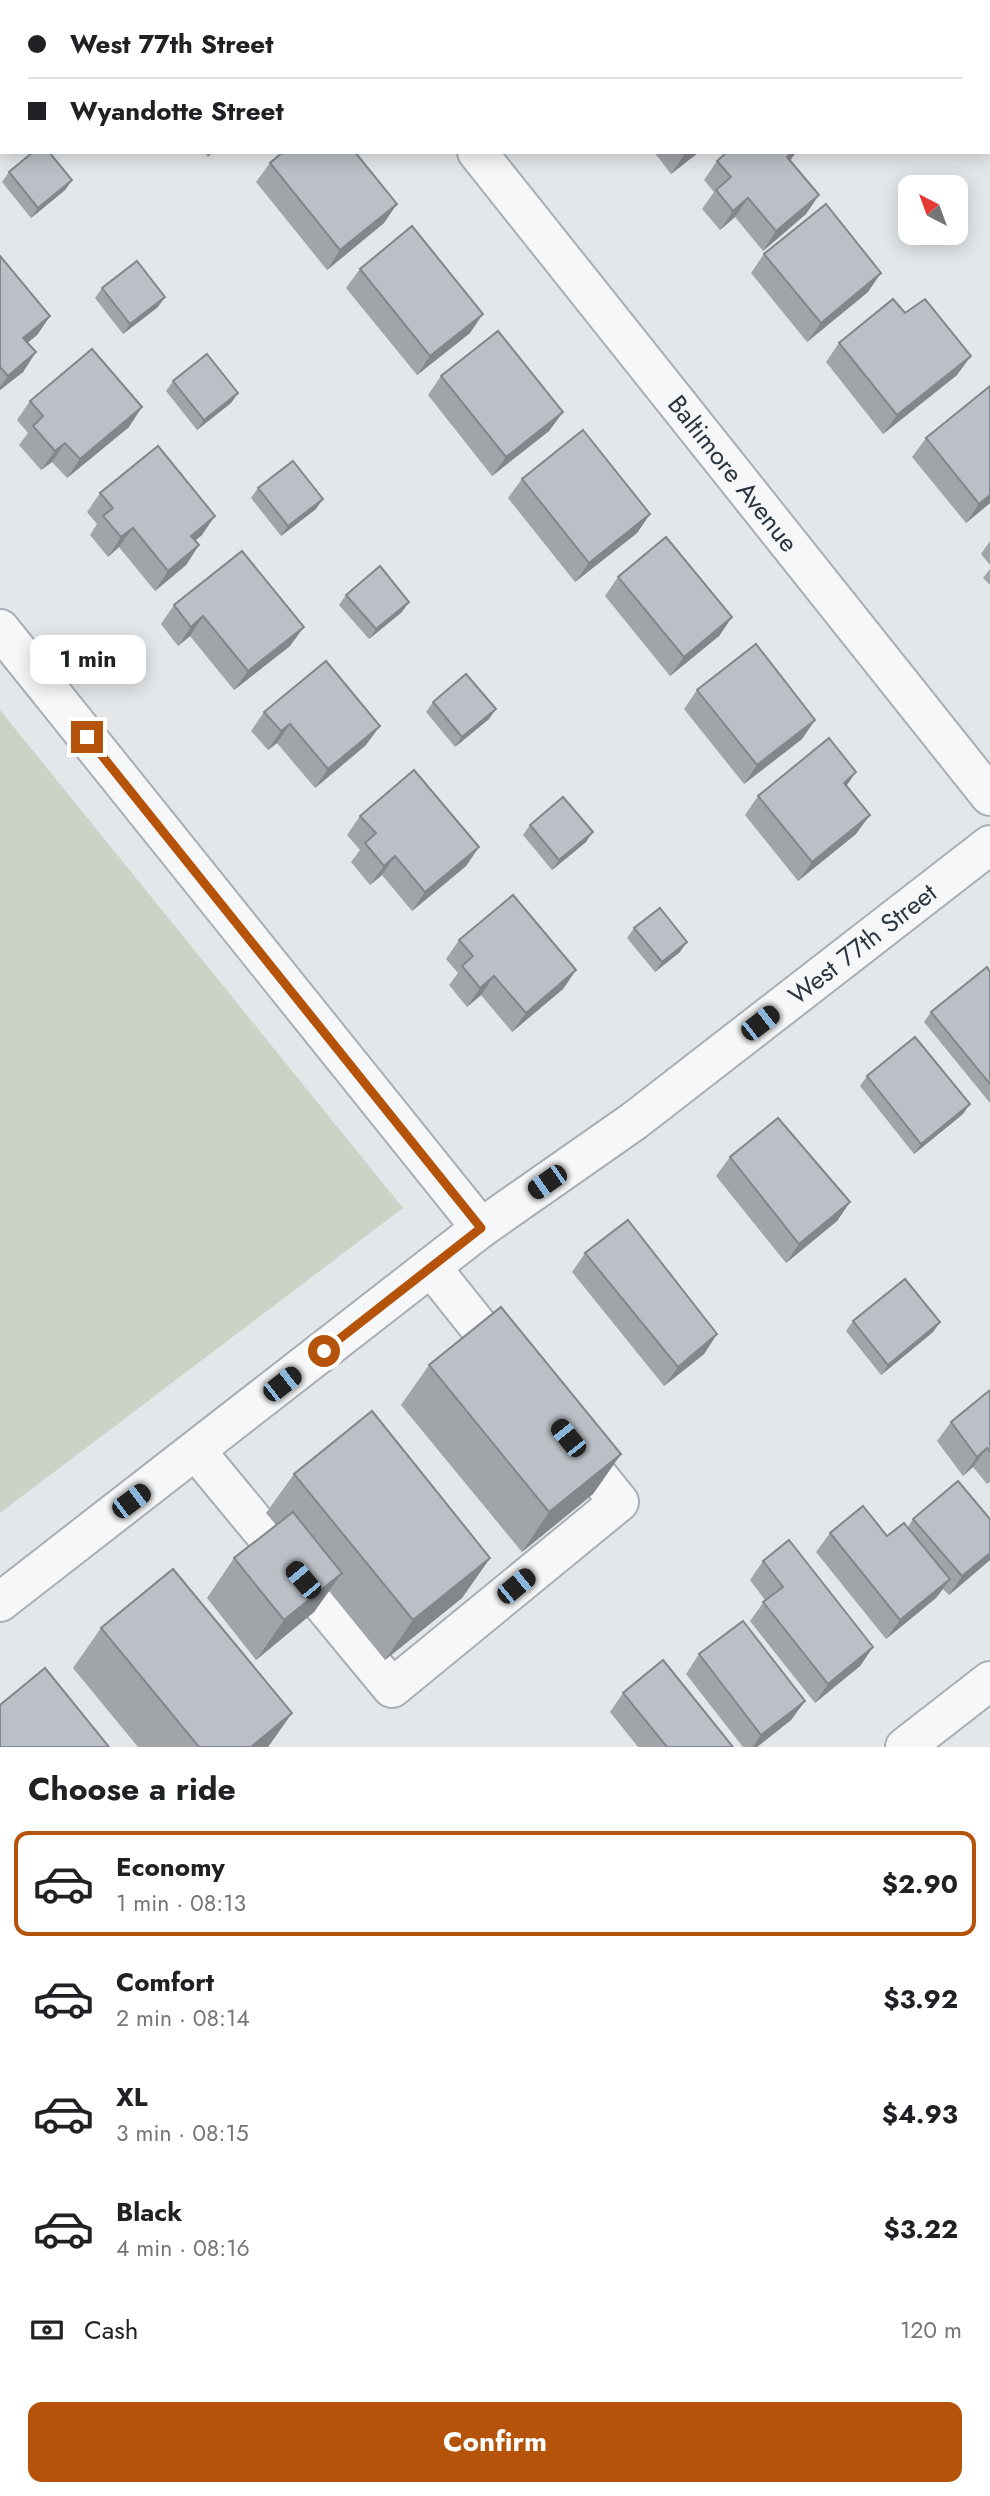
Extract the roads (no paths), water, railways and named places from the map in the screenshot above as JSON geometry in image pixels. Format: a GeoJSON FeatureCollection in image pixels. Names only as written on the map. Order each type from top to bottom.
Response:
{"type":"FeatureCollection","features":[{"type":"Feature","properties":{"kind":"street","name":"Baltimore Avenue"},"geometry":{"type":"LineString","coordinates":[[479,154],[990,796]]}},
{"type":"Feature","properties":{"kind":"street"},"geometry":{"type":"LineString","coordinates":[[0,629],[481,1228]]}},
{"type":"Feature","properties":{"kind":"street","name":"West 77th Street"},"geometry":{"type":"LineString","coordinates":[[0,1602],[481,1228],[634,1121],[990,845]]}},
{"type":"Feature","properties":{"kind":"street"},"geometry":{"type":"LineString","coordinates":[[196,1451],[392,1688],[619,1502],[430,1267]]}},
{"type":"Feature","properties":{"kind":"street"},"geometry":{"type":"LineString","coordinates":[[905,1747],[990,1681]]}}]}
